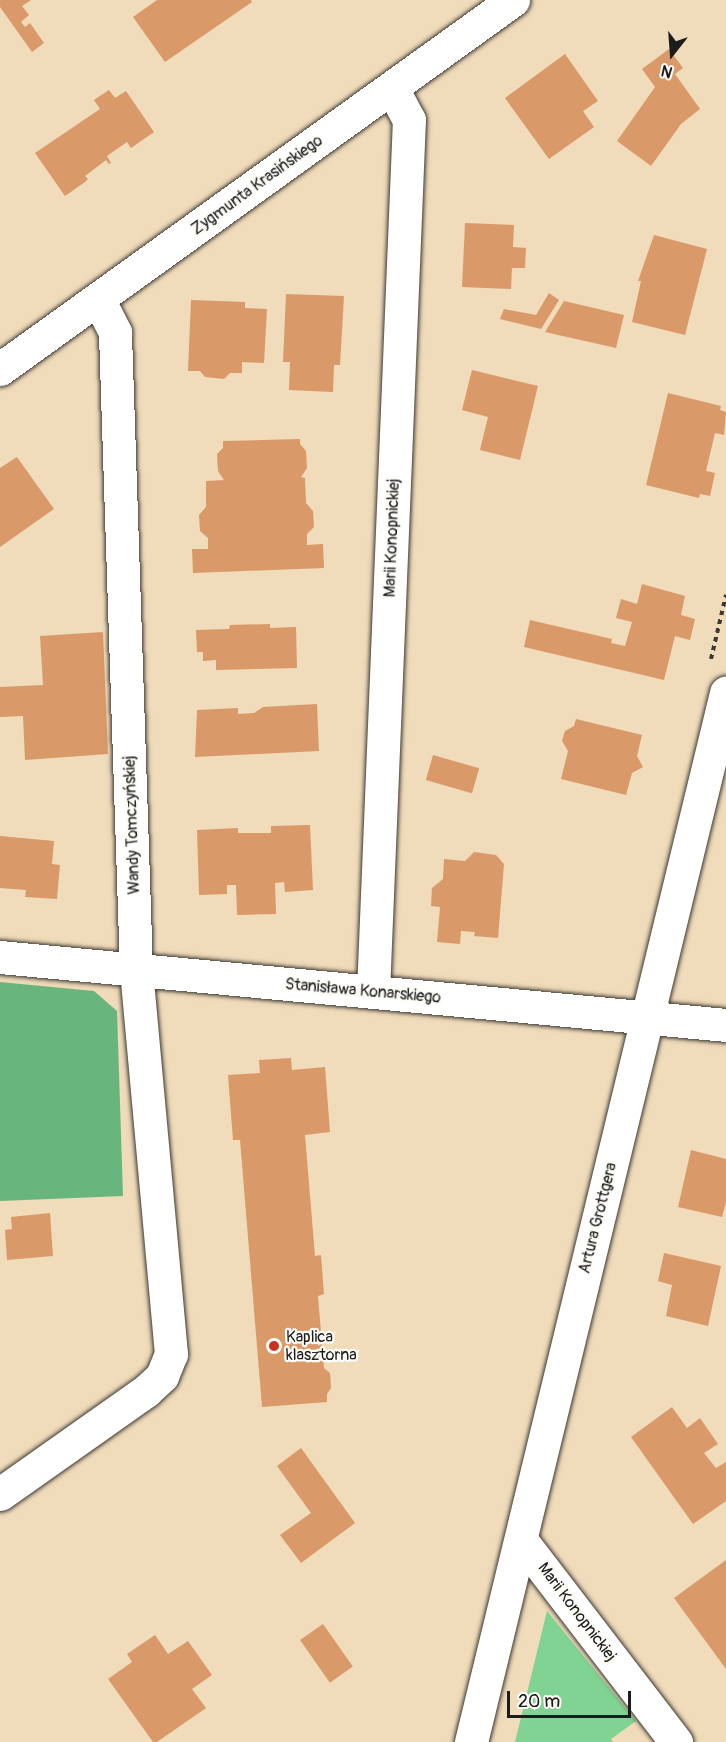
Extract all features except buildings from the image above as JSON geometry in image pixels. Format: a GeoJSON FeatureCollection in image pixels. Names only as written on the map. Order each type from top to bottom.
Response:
{"type":"FeatureCollection","features":[{"type":"Feature","properties":{"kind":"street","name":"Zygmunta Krasińskiego"},"geometry":{"type":"LineString","coordinates":[[0,369],[513,0]]}},
{"type":"Feature","properties":{"kind":"street","name":"Marii Konopnickiej"},"geometry":{"type":"LineString","coordinates":[[373,992],[409,120],[392,88]]}},
{"type":"Feature","properties":{"kind":"street","name":"Wandy Tomczyńskiej"},"geometry":{"type":"LineString","coordinates":[[0,1494],[146,1391],[162,1376],[171,1354],[136,970],[115,332],[98,299]]}},
{"type":"Feature","properties":{"kind":"street","name":"Artura Grottgera"},"geometry":{"type":"LineString","coordinates":[[471,1742],[726,693]]}},
{"type":"Feature","properties":{"kind":"street","name":"Stanisława Konarskiego"},"geometry":{"type":"LineString","coordinates":[[0,957],[726,1025]]}},
{"type":"Feature","properties":{"kind":"street","name":"Marii Konopnickiej"},"geometry":{"type":"LineString","coordinates":[[521,1540],[676,1742]]}},
{"type":"Feature","properties":{"kind":"path"},"geometry":{"type":"LineString","coordinates":[[709,665],[726,595]]}},
{"type":"Feature","properties":{"kind":"green space"},"geometry":{"type":"Polygon","coordinates":[[[0,982],[94,991],[117,1011],[123,1196],[0,1201],[0,982]]]}},
{"type":"Feature","properties":{"kind":"green space"},"geometry":{"type":"Polygon","coordinates":[[[547,1611],[636,1721],[611,1739],[613,1742],[515,1742],[547,1611]]]}},
{"type":"Feature","properties":{"kind":"place","name":"Kaplica klasztorna"},"geometry":{"type":"Point","coordinates":[274,1346]}}]}
